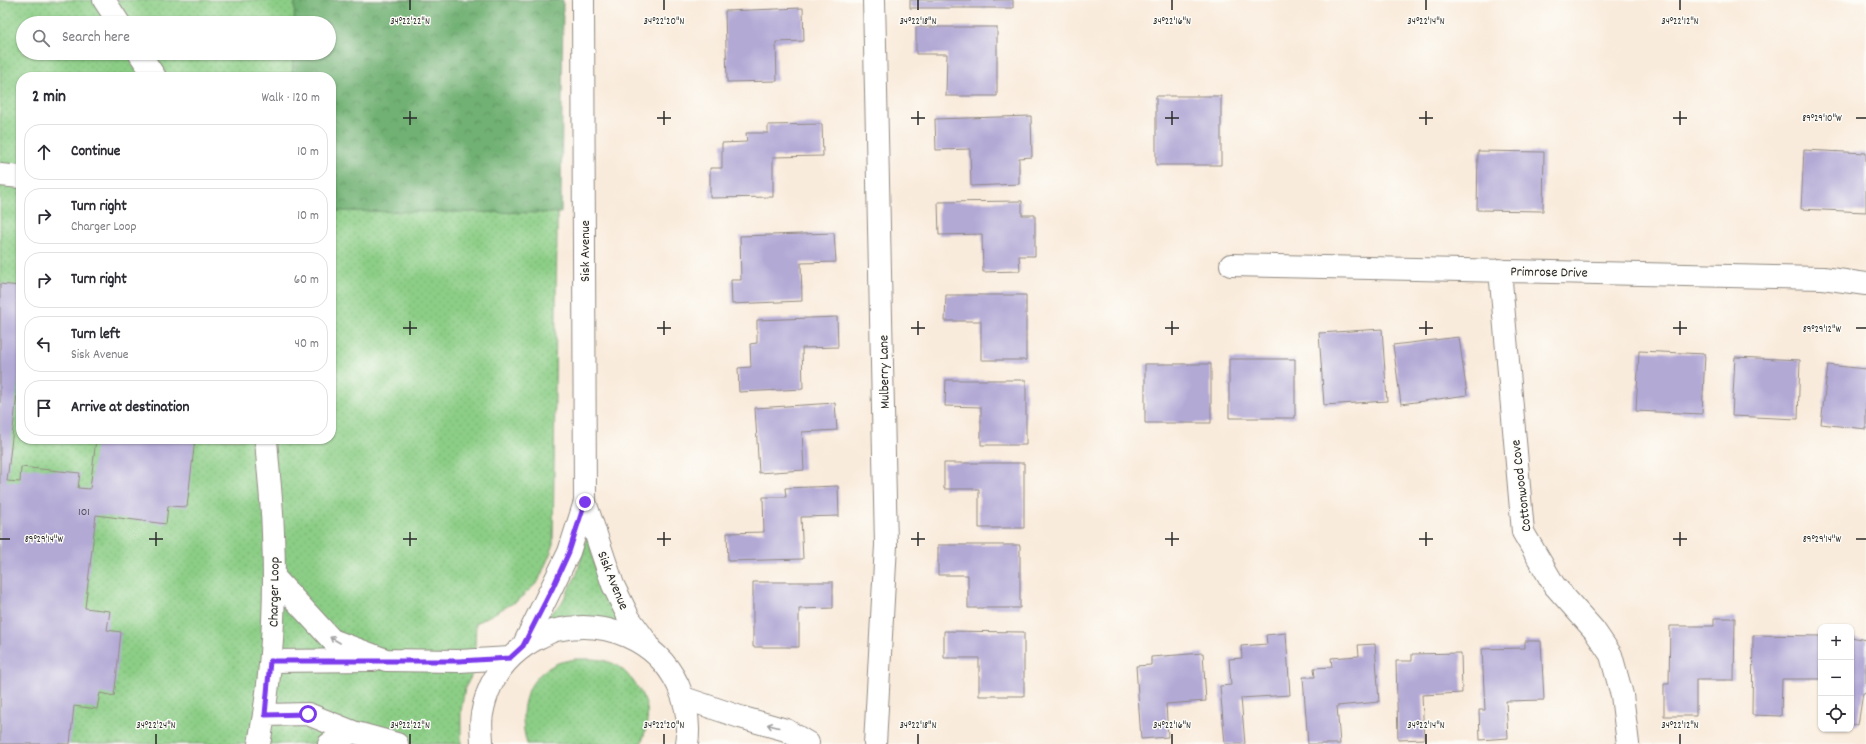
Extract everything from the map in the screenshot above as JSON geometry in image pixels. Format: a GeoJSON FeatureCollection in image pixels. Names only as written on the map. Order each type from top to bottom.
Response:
{"type":"FeatureCollection","features":[{"type":"Feature","properties":{"kind":"street"},"geometry":{"type":"LineString","coordinates":[[104,0],[114,16]]}},
{"type":"Feature","properties":{"kind":"street","name":"Sisk Avenue"},"geometry":{"type":"LineString","coordinates":[[482,744],[481,715],[491,684],[517,652],[569,552],[585,502],[584,0]]}},
{"type":"Feature","properties":{"kind":"street","name":"Mulberry Lane"},"geometry":{"type":"LineString","coordinates":[[874,0],[886,545],[875,744]]}},
{"type":"Feature","properties":{"kind":"street"},"geometry":{"type":"LineString","coordinates":[[144,60],[152,72]]}},
{"type":"Feature","properties":{"kind":"street"},"geometry":{"type":"LineString","coordinates":[[0,175],[16,177]]}},
{"type":"Feature","properties":{"kind":"street","name":"Primrose Drive"},"geometry":{"type":"LineString","coordinates":[[1231,265],[1823,278],[1866,284]]}},
{"type":"Feature","properties":{"kind":"street","name":"Cottonwood Cove"},"geometry":{"type":"LineString","coordinates":[[1500,270],[1523,532],[1554,585],[1594,630],[1611,655],[1622,695],[1628,744]]}},
{"type":"Feature","properties":{"kind":"street","name":"Charger Loop"},"geometry":{"type":"LineString","coordinates":[[259,744],[265,715],[270,661],[274,577],[273,532],[266,444]]}},
{"type":"Feature","properties":{"kind":"street","name":"Sisk Avenue"},"geometry":{"type":"LineString","coordinates":[[585,502],[613,585],[629,618],[672,673],[684,698],[689,731],[687,744]]}},
{"type":"Feature","properties":{"kind":"street"},"geometry":{"type":"LineString","coordinates":[[274,577],[332,640],[386,660]]}},
{"type":"Feature","properties":{"kind":"street","name":"Sisk Avenue"},"geometry":{"type":"LineString","coordinates":[[517,652],[555,630],[590,626],[624,634],[655,652]]}},
{"type":"Feature","properties":{"kind":"street"},"geometry":{"type":"LineString","coordinates":[[270,661],[459,661],[517,652]]}},
{"type":"Feature","properties":{"kind":"street"},"geometry":{"type":"LineString","coordinates":[[684,698],[740,717],[786,730],[810,744]]}},
{"type":"Feature","properties":{"kind":"street"},"geometry":{"type":"LineString","coordinates":[[265,715],[308,714],[353,732],[397,744]]}},
{"type":"Feature","properties":{"kind":"street"},"geometry":{"type":"LineString","coordinates":[[328,744],[353,732]]}},
{"type":"Feature","properties":{"kind":"green space"},"geometry":{"type":"Polygon","coordinates":[[[0,0],[560,0],[553,547],[538,582],[517,601],[476,623],[474,671],[465,688],[461,711],[461,744],[0,744],[0,0]]]}},
{"type":"Feature","properties":{"kind":"green space"},"geometry":{"type":"Polygon","coordinates":[[[295,0],[563,0],[561,213],[336,211],[336,72],[292,72],[293,60],[336,60],[336,16],[294,16],[295,0]]]}},
{"type":"Feature","properties":{"kind":"green space"},"geometry":{"type":"Polygon","coordinates":[[[589,528],[591,548],[598,578],[611,605],[633,632],[548,621],[550,614],[561,604],[577,574],[589,528]]]}},
{"type":"Feature","properties":{"kind":"green space"},"geometry":{"type":"Polygon","coordinates":[[[575,659],[607,661],[623,670],[634,682],[642,695],[647,708],[646,726],[641,744],[527,744],[524,732],[523,709],[529,688],[535,679],[544,671],[559,663],[575,659]]]}},
{"type":"Feature","properties":{"kind":"building"},"geometry":{"type":"Polygon","coordinates":[[[910,0],[1013,0],[1013,8],[910,8],[910,0]]]}},
{"type":"Feature","properties":{"kind":"building"},"geometry":{"type":"Polygon","coordinates":[[[803,8],[804,41],[776,42],[777,81],[727,82],[725,11],[803,8]]]}},
{"type":"Feature","properties":{"kind":"building"},"geometry":{"type":"Polygon","coordinates":[[[916,27],[997,27],[997,96],[946,96],[947,54],[916,54],[916,27]]]}},
{"type":"Feature","properties":{"kind":"building"},"geometry":{"type":"Polygon","coordinates":[[[1156,96],[1221,96],[1221,165],[1156,165],[1156,96]]]}},
{"type":"Feature","properties":{"kind":"building"},"geometry":{"type":"Polygon","coordinates":[[[1031,116],[1032,157],[1019,158],[1019,184],[971,186],[970,149],[936,150],[935,119],[1031,116]]]}},
{"type":"Feature","properties":{"kind":"building"},"geometry":{"type":"Polygon","coordinates":[[[822,124],[823,156],[773,157],[773,197],[710,198],[710,168],[722,168],[722,143],[747,142],[746,133],[768,133],[768,125],[822,124]]]}},
{"type":"Feature","properties":{"kind":"building"},"geometry":{"type":"Polygon","coordinates":[[[1804,150],[1866,153],[1866,212],[1801,209],[1804,150]]]}},
{"type":"Feature","properties":{"kind":"building"},"geometry":{"type":"Polygon","coordinates":[[[1478,151],[1544,152],[1543,211],[1477,210],[1478,151]]]}},
{"type":"Feature","properties":{"kind":"building"},"geometry":{"type":"Polygon","coordinates":[[[1022,201],[1022,215],[1035,215],[1035,256],[1019,256],[1020,271],[983,272],[982,234],[939,235],[938,202],[1022,201]]]}},
{"type":"Feature","properties":{"kind":"building"},"geometry":{"type":"Polygon","coordinates":[[[834,233],[836,262],[801,263],[802,301],[732,304],[731,280],[741,280],[740,236],[834,233]]]}},
{"type":"Feature","properties":{"kind":"building"},"geometry":{"type":"Polygon","coordinates":[[[0,284],[16,286],[16,403],[7,481],[20,482],[21,467],[80,473],[78,488],[90,489],[95,444],[194,444],[187,507],[168,506],[166,524],[96,515],[85,608],[110,611],[107,630],[121,632],[114,696],[100,693],[97,709],[74,706],[70,744],[0,744],[0,284]]]}},
{"type":"Feature","properties":{"kind":"building"},"geometry":{"type":"Polygon","coordinates":[[[946,295],[1026,295],[1026,360],[981,360],[981,321],[945,321],[946,295]]]}},
{"type":"Feature","properties":{"kind":"building"},"geometry":{"type":"Polygon","coordinates":[[[837,317],[838,347],[802,348],[803,389],[739,392],[738,368],[751,367],[750,344],[757,343],[757,320],[837,317]]]}},
{"type":"Feature","properties":{"kind":"building"},"geometry":{"type":"Polygon","coordinates":[[[1382,329],[1387,401],[1324,405],[1319,333],[1382,329]]]}},
{"type":"Feature","properties":{"kind":"building"},"geometry":{"type":"Polygon","coordinates":[[[1459,337],[1467,395],[1401,404],[1393,345],[1459,337]]]}},
{"type":"Feature","properties":{"kind":"building"},"geometry":{"type":"Polygon","coordinates":[[[1639,351],[1705,354],[1702,414],[1636,411],[1639,351]]]}},
{"type":"Feature","properties":{"kind":"building"},"geometry":{"type":"Polygon","coordinates":[[[1735,357],[1800,360],[1798,419],[1732,416],[1735,357]]]}},
{"type":"Feature","properties":{"kind":"building"},"geometry":{"type":"Polygon","coordinates":[[[1229,359],[1295,359],[1295,418],[1229,418],[1229,359]]]}},
{"type":"Feature","properties":{"kind":"building"},"geometry":{"type":"Polygon","coordinates":[[[1145,364],[1211,364],[1211,423],[1145,423],[1145,364]]]}},
{"type":"Feature","properties":{"kind":"building"},"geometry":{"type":"Polygon","coordinates":[[[1828,365],[1866,369],[1866,429],[1821,424],[1828,365]]]}},
{"type":"Feature","properties":{"kind":"building"},"geometry":{"type":"Polygon","coordinates":[[[946,380],[1026,380],[1026,445],[981,445],[981,407],[945,406],[946,380]]]}},
{"type":"Feature","properties":{"kind":"building"},"geometry":{"type":"Polygon","coordinates":[[[835,403],[837,430],[802,432],[804,470],[759,473],[755,408],[835,403]]]}},
{"type":"Feature","properties":{"kind":"building"},"geometry":{"type":"Polygon","coordinates":[[[944,463],[1024,463],[1024,528],[979,528],[979,489],[944,489],[944,463]]]}},
{"type":"Feature","properties":{"kind":"building"},"geometry":{"type":"Polygon","coordinates":[[[838,486],[839,516],[801,517],[803,559],[728,561],[727,533],[764,532],[763,497],[786,497],[785,488],[838,486]]]}},
{"type":"Feature","properties":{"kind":"building"},"geometry":{"type":"Polygon","coordinates":[[[938,545],[1020,545],[1020,608],[968,608],[968,575],[938,575],[938,545]]]}},
{"type":"Feature","properties":{"kind":"building"},"geometry":{"type":"Polygon","coordinates":[[[753,582],[833,582],[833,608],[799,609],[799,647],[753,647],[753,582]]]}},
{"type":"Feature","properties":{"kind":"building"},"geometry":{"type":"Polygon","coordinates":[[[1714,618],[1735,618],[1734,680],[1696,680],[1696,716],[1664,716],[1664,684],[1669,684],[1670,626],[1714,626],[1714,618]]]}},
{"type":"Feature","properties":{"kind":"building"},"geometry":{"type":"Polygon","coordinates":[[[944,631],[1024,632],[1024,696],[979,696],[979,658],[944,658],[944,631]]]}},
{"type":"Feature","properties":{"kind":"building"},"geometry":{"type":"Polygon","coordinates":[[[1286,633],[1290,695],[1241,698],[1245,744],[1225,744],[1220,686],[1231,685],[1229,659],[1242,658],[1241,646],[1267,644],[1266,635],[1286,633]]]}},
{"type":"Feature","properties":{"kind":"building"},"geometry":{"type":"Polygon","coordinates":[[[1753,635],[1818,636],[1818,679],[1782,679],[1781,716],[1752,715],[1753,635]]]}},
{"type":"Feature","properties":{"kind":"building"},"geometry":{"type":"Polygon","coordinates":[[[1854,638],[1866,640],[1866,694],[1863,693],[1858,725],[1854,724],[1854,638]]]}},
{"type":"Feature","properties":{"kind":"building"},"geometry":{"type":"Polygon","coordinates":[[[1525,641],[1541,641],[1544,700],[1506,701],[1508,738],[1480,740],[1479,710],[1485,710],[1482,649],[1525,648],[1525,641]]]}},
{"type":"Feature","properties":{"kind":"building"},"geometry":{"type":"Polygon","coordinates":[[[1375,644],[1379,702],[1337,706],[1340,744],[1308,744],[1303,677],[1315,677],[1314,668],[1332,667],[1331,658],[1359,656],[1358,645],[1375,644]]]}},
{"type":"Feature","properties":{"kind":"building"},"geometry":{"type":"Polygon","coordinates":[[[1203,653],[1206,701],[1166,704],[1168,737],[1141,739],[1136,666],[1151,665],[1151,657],[1203,653]]]}},
{"type":"Feature","properties":{"kind":"building"},"geometry":{"type":"Polygon","coordinates":[[[1461,653],[1462,693],[1422,695],[1424,739],[1398,740],[1396,661],[1412,661],[1412,654],[1461,653]]]}},
{"type":"Feature","properties":{"kind":"route"},"geometry":{"type":"LineString","coordinates":[[308,714],[265,715],[270,661],[459,661],[510,658],[523,646],[553,587],[569,552],[585,502]]}}]}
